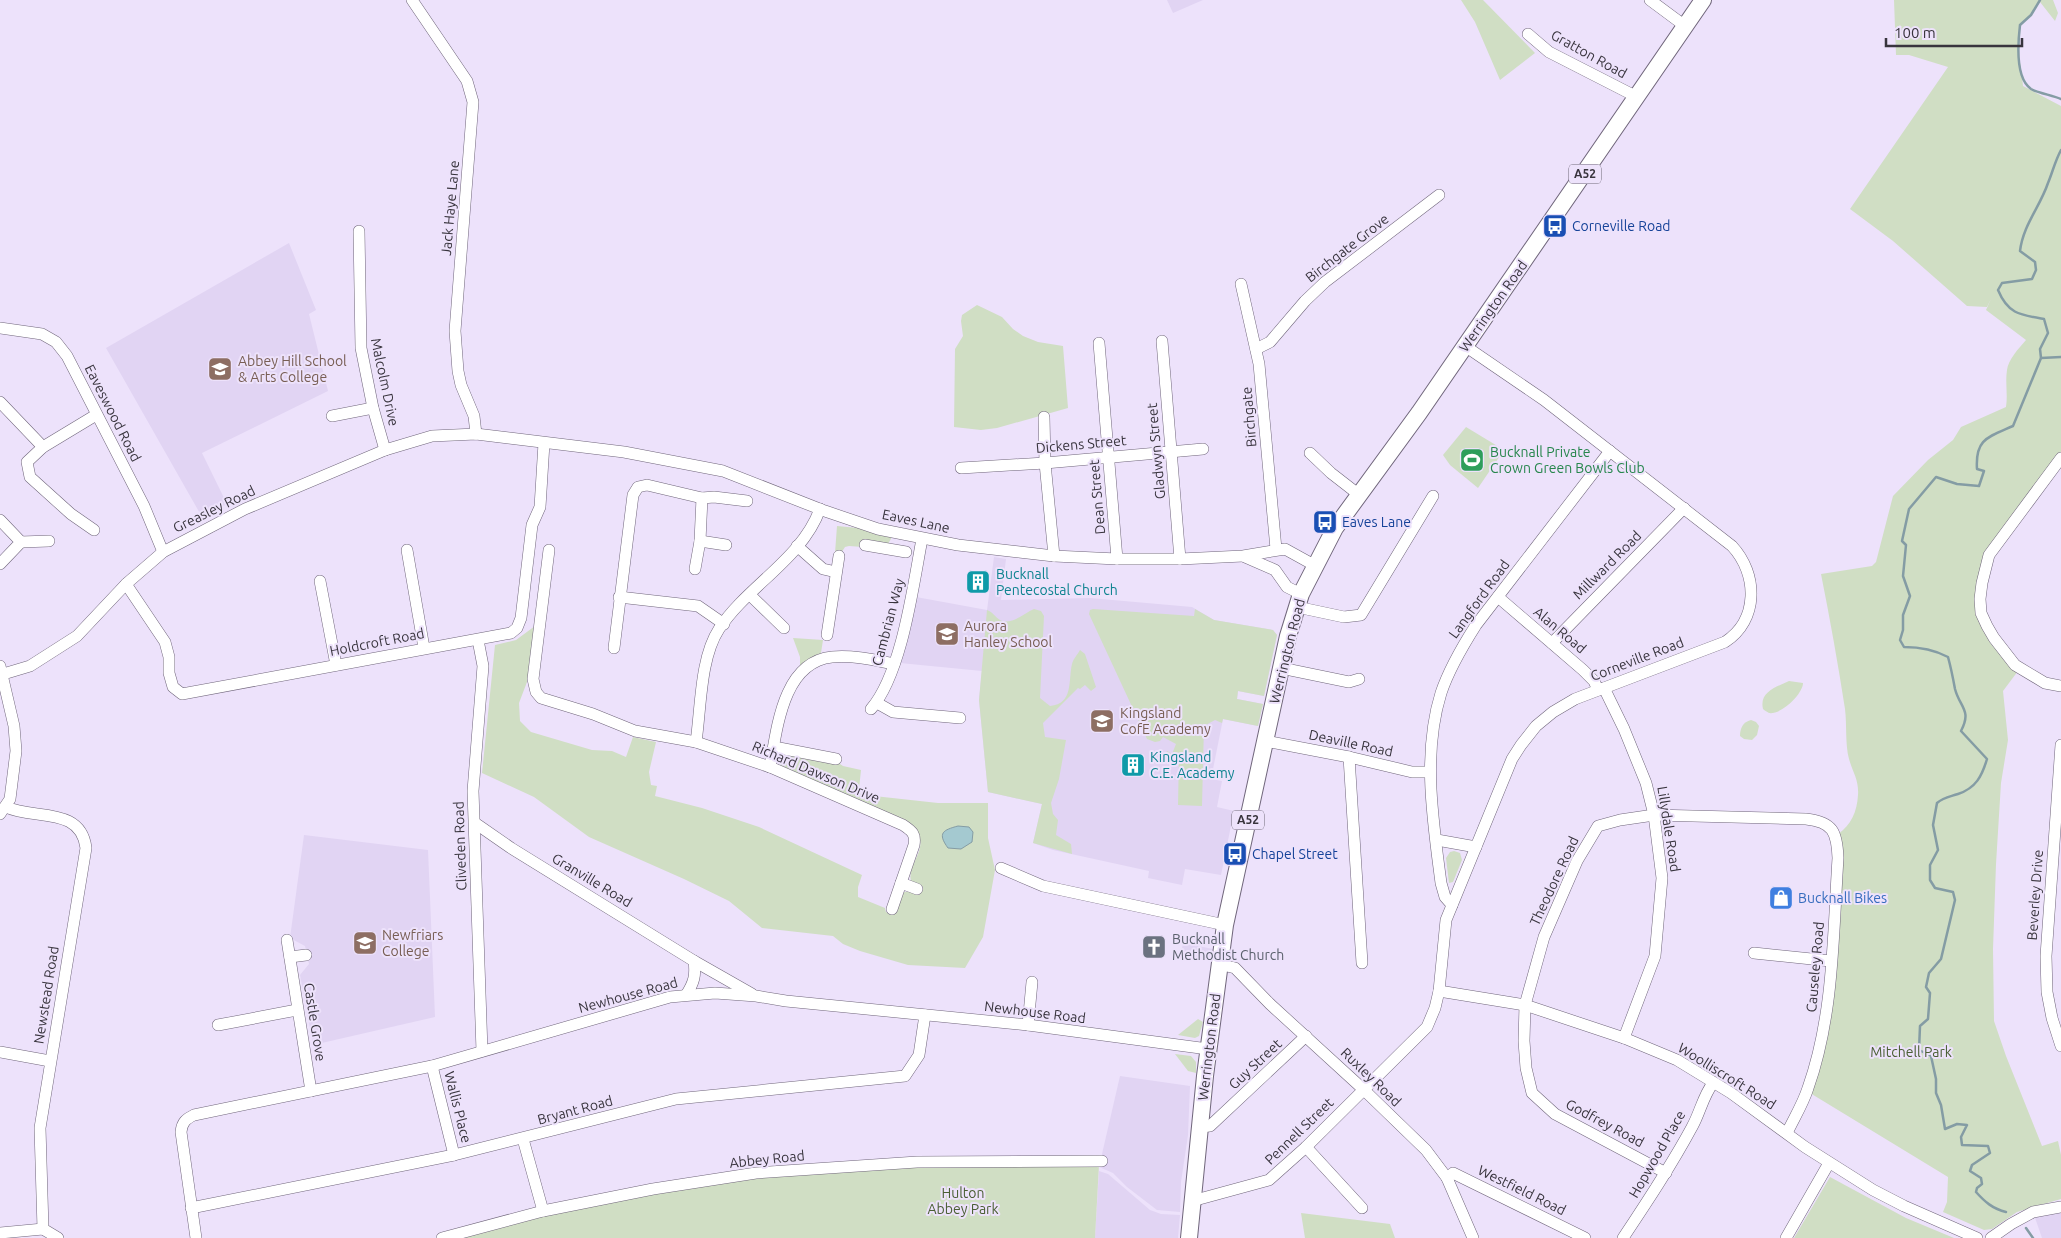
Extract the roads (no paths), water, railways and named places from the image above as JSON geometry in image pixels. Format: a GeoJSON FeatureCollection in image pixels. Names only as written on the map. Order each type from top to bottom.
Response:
{"type":"FeatureCollection","features":[{"type":"Feature","properties":{"kind":"highway","name":"Werrington Road"},"geometry":{"type":"LineString","coordinates":[[1188,1238],[1218,964],[1281,668],[1299,600],[1314,565],[1335,528],[1465,346],[1704,0]]}},
{"type":"Feature","properties":{"kind":"street","name":"Jack Haye Lane"},"geometry":{"type":"LineString","coordinates":[[412,0],[467,81],[472,96],[474,113],[455,331],[461,386],[474,416],[476,434]]}},
{"type":"Feature","properties":{"kind":"street"},"geometry":{"type":"LineString","coordinates":[[1650,0],[1685,26]]}},
{"type":"Feature","properties":{"kind":"street","name":"Gratton Road"},"geometry":{"type":"LineString","coordinates":[[1528,34],[1549,52],[1637,97]]}},
{"type":"Feature","properties":{"kind":"street","name":"Birchgate Grove"},"geometry":{"type":"LineString","coordinates":[[1256,349],[1270,342],[1305,300],[1325,282],[1440,195]]}},
{"type":"Feature","properties":{"kind":"street","name":"Malcolm Drive"},"geometry":{"type":"LineString","coordinates":[[359,231],[361,348],[373,408],[386,450]]}},
{"type":"Feature","properties":{"kind":"street","name":"Birchgate"},"geometry":{"type":"LineString","coordinates":[[1241,284],[1256,349],[1276,549]]}},
{"type":"Feature","properties":{"kind":"street","name":"Eaveswood Road"},"geometry":{"type":"LineString","coordinates":[[0,324],[42,334],[56,342],[67,356],[144,506],[163,552]]}},
{"type":"Feature","properties":{"kind":"street","name":"Gladwyn Street"},"geometry":{"type":"LineString","coordinates":[[1162,341],[1180,559]]}},
{"type":"Feature","properties":{"kind":"street","name":"Dean Street"},"geometry":{"type":"LineString","coordinates":[[1099,342],[1117,559]]}},
{"type":"Feature","properties":{"kind":"street","name":"Corneville Road"},"geometry":{"type":"LineString","coordinates":[[1364,1089],[1423,1032],[1431,1018],[1439,991],[1445,925],[1512,759],[1526,738],[1553,712],[1574,699],[1725,642],[1738,631],[1747,615],[1751,598],[1748,571],[1744,561],[1732,546],[1610,451],[1503,371],[1465,346]]}},
{"type":"Feature","properties":{"kind":"street"},"geometry":{"type":"LineString","coordinates":[[0,402],[43,446]]}},
{"type":"Feature","properties":{"kind":"street"},"geometry":{"type":"LineString","coordinates":[[332,416],[373,408]]}},
{"type":"Feature","properties":{"kind":"street"},"geometry":{"type":"LineString","coordinates":[[94,530],[71,514],[30,477],[27,462],[43,446],[96,415]]}},
{"type":"Feature","properties":{"kind":"street"},"geometry":{"type":"LineString","coordinates":[[1044,417],[1045,463],[1054,556]]}},
{"type":"Feature","properties":{"kind":"street","name":"Greasley Road"},"geometry":{"type":"LineString","coordinates":[[1,672],[30,666],[77,636],[126,584],[163,552],[245,510],[386,450],[432,436],[476,434],[544,443]]}},
{"type":"Feature","properties":{"kind":"street","name":"Eaves Lane"},"geometry":{"type":"LineString","coordinates":[[544,443],[624,452],[723,471],[822,510],[898,534],[958,545],[1054,556],[1117,559],[1243,556],[1285,549],[1314,565]]}},
{"type":"Feature","properties":{"kind":"street","name":"Holdcroft Road"},"geometry":{"type":"LineString","coordinates":[[126,584],[165,642],[173,687],[182,694],[511,633],[518,628],[521,618],[532,525],[540,507],[544,443]]}},
{"type":"Feature","properties":{"kind":"street","name":"Dickens Street"},"geometry":{"type":"LineString","coordinates":[[961,468],[1045,463],[1203,449]]}},
{"type":"Feature","properties":{"kind":"street","name":"Langford Road"},"geometry":{"type":"LineString","coordinates":[[1452,905],[1445,897],[1443,890],[1430,772],[1436,714],[1445,683],[1469,636],[1610,451]]}},
{"type":"Feature","properties":{"kind":"street"},"geometry":{"type":"LineString","coordinates":[[1310,453],[1358,494]]}},
{"type":"Feature","properties":{"kind":"street"},"geometry":{"type":"LineString","coordinates":[[2061,458],[1989,554],[1983,576],[1980,600],[1981,613],[1986,626],[2016,665],[2045,683],[2061,686]]}},
{"type":"Feature","properties":{"kind":"street"},"geometry":{"type":"LineString","coordinates":[[614,648],[632,495],[638,487],[647,485],[702,498],[714,497],[747,501]]}},
{"type":"Feature","properties":{"kind":"street"},"geometry":{"type":"LineString","coordinates":[[1299,600],[1344,618],[1361,615],[1433,496]]}},
{"type":"Feature","properties":{"kind":"street"},"geometry":{"type":"LineString","coordinates":[[696,569],[700,541],[702,498]]}},
{"type":"Feature","properties":{"kind":"street","name":"Millward Road"},"geometry":{"type":"LineString","coordinates":[[1552,643],[1684,508]]}},
{"type":"Feature","properties":{"kind":"street"},"geometry":{"type":"LineString","coordinates":[[696,742],[707,658],[718,630],[797,546],[822,510]]}},
{"type":"Feature","properties":{"kind":"street"},"geometry":{"type":"LineString","coordinates":[[0,520],[21,542]]}},
{"type":"Feature","properties":{"kind":"street"},"geometry":{"type":"LineString","coordinates":[[865,545],[900,551],[898,534]]}},
{"type":"Feature","properties":{"kind":"street","name":"Cambrian Way"},"geometry":{"type":"LineString","coordinates":[[922,539],[909,607],[894,664],[874,706],[893,712],[960,718]]}},
{"type":"Feature","properties":{"kind":"street"},"geometry":{"type":"LineString","coordinates":[[0,564],[21,542],[49,541]]}},
{"type":"Feature","properties":{"kind":"street"},"geometry":{"type":"LineString","coordinates":[[700,541],[726,545]]}},
{"type":"Feature","properties":{"kind":"street"},"geometry":{"type":"LineString","coordinates":[[797,546],[823,569],[836,572]]}},
{"type":"Feature","properties":{"kind":"street"},"geometry":{"type":"LineString","coordinates":[[406,550],[424,648]]}},
{"type":"Feature","properties":{"kind":"street","name":"Richard Dawson Drive"},"geometry":{"type":"LineString","coordinates":[[549,550],[533,679],[536,692],[541,698],[593,714],[636,731],[696,742],[770,767],[903,825],[912,832],[915,838],[892,909]]}},
{"type":"Feature","properties":{"kind":"street"},"geometry":{"type":"LineString","coordinates":[[827,635],[834,622],[836,572],[839,556]]}},
{"type":"Feature","properties":{"kind":"street","name":"Eaves Lane"},"geometry":{"type":"LineString","coordinates":[[1243,556],[1275,570],[1299,600]]}},
{"type":"Feature","properties":{"kind":"street"},"geometry":{"type":"LineString","coordinates":[[320,581],[336,665]]}},
{"type":"Feature","properties":{"kind":"street"},"geometry":{"type":"LineString","coordinates":[[750,595],[784,628]]}},
{"type":"Feature","properties":{"kind":"street"},"geometry":{"type":"LineString","coordinates":[[619,596],[698,606],[724,624]]}},
{"type":"Feature","properties":{"kind":"street","name":"Alan Road"},"geometry":{"type":"LineString","coordinates":[[1498,597],[1590,676],[1601,689]]}},
{"type":"Feature","properties":{"kind":"street","name":"Cliveden Road"},"geometry":{"type":"LineString","coordinates":[[478,640],[483,666],[473,791],[482,1051]]}},
{"type":"Feature","properties":{"kind":"street"},"geometry":{"type":"LineString","coordinates":[[770,767],[786,694],[794,681],[806,668],[820,660],[831,657],[848,657],[894,664]]}},
{"type":"Feature","properties":{"kind":"street"},"geometry":{"type":"LineString","coordinates":[[1281,668],[1349,682],[1359,679]]}},
{"type":"Feature","properties":{"kind":"street"},"geometry":{"type":"LineString","coordinates":[[1,672],[14,726],[16,750],[10,799],[3,811]]}},
{"type":"Feature","properties":{"kind":"street","name":"Lillydale Road"},"geometry":{"type":"LineString","coordinates":[[1601,689],[1624,729],[1646,782],[1654,815],[1662,878],[1654,956],[1624,1038]]}},
{"type":"Feature","properties":{"kind":"street","name":"Deaville Road"},"geometry":{"type":"LineString","coordinates":[[1265,741],[1349,757],[1412,772],[1430,772]]}},
{"type":"Feature","properties":{"kind":"street","name":"Beverley Drive"},"geometry":{"type":"LineString","coordinates":[[2061,745],[2046,956],[2047,992],[2052,1018],[2061,1046]]}},
{"type":"Feature","properties":{"kind":"street"},"geometry":{"type":"LineString","coordinates":[[774,747],[836,759]]}},
{"type":"Feature","properties":{"kind":"street"},"geometry":{"type":"LineString","coordinates":[[1349,757],[1362,963]]}},
{"type":"Feature","properties":{"kind":"street","name":"Newstead Road"},"geometry":{"type":"LineString","coordinates":[[3,811],[62,818],[81,830],[85,838],[86,848],[40,1128],[43,1229]]}},
{"type":"Feature","properties":{"kind":"street","name":"Causeley Road"},"geometry":{"type":"LineString","coordinates":[[1654,815],[1806,818],[1824,822],[1835,833],[1838,842],[1826,1020],[1808,1090],[1787,1133]]}},
{"type":"Feature","properties":{"kind":"street","name":"Theodore Road"},"geometry":{"type":"LineString","coordinates":[[1525,1005],[1544,938],[1578,861],[1598,826],[1620,820],[1654,815]]}},
{"type":"Feature","properties":{"kind":"street","name":"Granville Road"},"geometry":{"type":"LineString","coordinates":[[475,823],[694,961],[756,996]]}},
{"type":"Feature","properties":{"kind":"street"},"geometry":{"type":"LineString","coordinates":[[1437,840],[1476,847]]}},
{"type":"Feature","properties":{"kind":"street"},"geometry":{"type":"LineString","coordinates":[[1001,868],[1043,886],[1225,925]]}},
{"type":"Feature","properties":{"kind":"street"},"geometry":{"type":"LineString","coordinates":[[901,883],[917,889]]}},
{"type":"Feature","properties":{"kind":"street"},"geometry":{"type":"LineString","coordinates":[[2048,927],[2061,929]]}},
{"type":"Feature","properties":{"kind":"street","name":"Castle Grove"},"geometry":{"type":"LineString","coordinates":[[287,940],[312,1091]]}},
{"type":"Feature","properties":{"kind":"street"},"geometry":{"type":"LineString","coordinates":[[1754,953],[1831,961]]}},
{"type":"Feature","properties":{"kind":"street"},"geometry":{"type":"LineString","coordinates":[[290,957],[306,956]]}},
{"type":"Feature","properties":{"kind":"street"},"geometry":{"type":"LineString","coordinates":[[686,995],[694,984],[696,973],[694,961]]}},
{"type":"Feature","properties":{"kind":"street","name":"Ruxley Road"},"geometry":{"type":"LineString","coordinates":[[1218,964],[1235,968],[1270,1004],[1364,1089],[1426,1150],[1447,1178],[1473,1238]]}},
{"type":"Feature","properties":{"kind":"street"},"geometry":{"type":"LineString","coordinates":[[1028,1025],[1032,982]]}},
{"type":"Feature","properties":{"kind":"street","name":"Woolliscroft Road"},"geometry":{"type":"LineString","coordinates":[[1439,991],[1525,1005],[1624,1038],[1678,1060],[1713,1082],[1829,1163],[1904,1206],[1977,1238]]}},
{"type":"Feature","properties":{"kind":"street","name":"Newhouse Road"},"geometry":{"type":"LineString","coordinates":[[196,1238],[181,1140],[182,1125],[186,1119],[194,1115],[432,1066],[670,997],[715,993],[756,996],[786,1001],[1028,1025],[1208,1049]]}},
{"type":"Feature","properties":{"kind":"street","name":"Godfrey Road"},"geometry":{"type":"LineString","coordinates":[[1525,1005],[1524,1050],[1532,1093],[1555,1114],[1666,1173]]}},
{"type":"Feature","properties":{"kind":"street"},"geometry":{"type":"LineString","coordinates":[[218,1025],[298,1010]]}},
{"type":"Feature","properties":{"kind":"street","name":"Bryant Road"},"geometry":{"type":"LineString","coordinates":[[191,1208],[454,1155],[524,1139],[676,1099],[905,1076],[919,1055],[925,1015]]}},
{"type":"Feature","properties":{"kind":"street","name":"Guy Street"},"geometry":{"type":"LineString","coordinates":[[1200,1126],[1210,1126],[1306,1036]]}},
{"type":"Feature","properties":{"kind":"street"},"geometry":{"type":"LineString","coordinates":[[0,1052],[50,1061]]}},
{"type":"Feature","properties":{"kind":"street","name":"Wallis Place"},"geometry":{"type":"LineString","coordinates":[[432,1066],[454,1155]]}},
{"type":"Feature","properties":{"kind":"street","name":"Hopwood Place"},"geometry":{"type":"LineString","coordinates":[[1623,1238],[1666,1173],[1694,1124],[1708,1089],[1713,1082]]}},
{"type":"Feature","properties":{"kind":"street","name":"Pennell Street"},"geometry":{"type":"LineString","coordinates":[[1192,1201],[1269,1180],[1306,1148],[1364,1089]]}},
{"type":"Feature","properties":{"kind":"street"},"geometry":{"type":"LineString","coordinates":[[524,1139],[542,1211]]}},
{"type":"Feature","properties":{"kind":"street"},"geometry":{"type":"LineString","coordinates":[[1306,1148],[1362,1208]]}},
{"type":"Feature","properties":{"kind":"street","name":"Abbey Road"},"geometry":{"type":"LineString","coordinates":[[442,1238],[542,1211],[654,1189],[756,1173],[917,1162],[1102,1161]]}},
{"type":"Feature","properties":{"kind":"street"},"geometry":{"type":"LineString","coordinates":[[1786,1238],[1829,1163]]}},
{"type":"Feature","properties":{"kind":"street","name":"Westfield Road"},"geometry":{"type":"LineString","coordinates":[[1447,1178],[1453,1173],[1585,1238]]}},
{"type":"Feature","properties":{"kind":"street"},"geometry":{"type":"LineString","coordinates":[[1991,1238],[2033,1212],[2061,1207]]}},
{"type":"Feature","properties":{"kind":"street"},"geometry":{"type":"LineString","coordinates":[[0,1233],[43,1229],[58,1238]]}},
{"type":"Feature","properties":{"kind":"waterway"},"geometry":{"type":"LineString","coordinates":[[2040,0],[2031,15],[2020,25],[2018,50],[2020,68],[2022,77],[2031,89],[2061,99]]}},
{"type":"Feature","properties":{"kind":"waterway"},"geometry":{"type":"LineString","coordinates":[[2006,1212],[1990,1205],[1976,1192],[1977,1188],[1982,1184],[1981,1178],[1970,1171],[1972,1165],[1990,1153],[1988,1146],[1962,1145],[1961,1137],[1967,1125],[1957,1124],[1945,1129],[1941,1105],[1936,1093],[1936,1079],[1931,1056],[1919,1050],[1920,1026],[1928,1019],[1930,993],[1926,987],[1929,973],[1941,959],[1955,900],[1953,892],[1935,888],[1930,880],[1930,865],[1938,850],[1933,825],[1937,803],[1974,785],[1983,771],[1987,759],[1961,731],[1965,713],[1955,689],[1948,657],[1926,649],[1904,647],[1900,640],[1903,630],[1903,615],[1910,596],[1903,576],[1906,545],[1902,541],[1909,509],[1936,477],[1957,484],[1979,486],[1984,471],[1977,469],[1978,451],[1985,440],[2013,426],[2041,358],[2040,349],[2048,333],[2044,319],[2028,316],[2011,309],[1998,290],[2002,283],[2032,279],[2036,270],[2035,262],[2020,251],[2022,242],[2028,224],[2045,192],[2061,150]]}},
{"type":"Feature","properties":{"kind":"waterway"},"geometry":{"type":"LineString","coordinates":[[2041,358],[2061,357]]}},
{"type":"Feature","properties":{"kind":"waterway"},"geometry":{"type":"LineString","coordinates":[[2026,1228],[2033,1238]]}},
{"type":"Feature","properties":{"kind":"place","name":"Corneville Road"},"geometry":{"type":"Point","coordinates":[1555,226]}},
{"type":"Feature","properties":{"kind":"place","name":"Abbey Hill School & Arts College"},"geometry":{"type":"Point","coordinates":[220,369]}},
{"type":"Feature","properties":{"kind":"place","name":"Bucknall Private Crown Green Bowls Club"},"geometry":{"type":"Point","coordinates":[1472,460]}},
{"type":"Feature","properties":{"kind":"place","name":"Eaves Lane"},"geometry":{"type":"Point","coordinates":[1325,522]}},
{"type":"Feature","properties":{"kind":"place","name":"Bucknall Pentecostal Church"},"geometry":{"type":"Point","coordinates":[978,582]}},
{"type":"Feature","properties":{"kind":"place","name":"Aurora Hanley School"},"geometry":{"type":"Point","coordinates":[947,634]}},
{"type":"Feature","properties":{"kind":"place","name":"Kingsland CofE Academy"},"geometry":{"type":"Point","coordinates":[1102,721]}},
{"type":"Feature","properties":{"kind":"place","name":"Kingsland C.E. Academy"},"geometry":{"type":"Point","coordinates":[1133,765]}},
{"type":"Feature","properties":{"kind":"place","name":"Chapel Street"},"geometry":{"type":"Point","coordinates":[1235,854]}},
{"type":"Feature","properties":{"kind":"place","name":"Bucknall Bikes"},"geometry":{"type":"Point","coordinates":[1781,898]}},
{"type":"Feature","properties":{"kind":"place","name":"Newfriars College"},"geometry":{"type":"Point","coordinates":[365,943]}},
{"type":"Feature","properties":{"kind":"place","name":"Bucknall Methodist Church"},"geometry":{"type":"Point","coordinates":[1154,947]}},
{"type":"Feature","properties":{"kind":"park label","name":"Mitchell Park"},"geometry":{"type":"Point","coordinates":[1911,1052]}},
{"type":"Feature","properties":{"kind":"park label","name":"Hulton Abbey Park"},"geometry":{"type":"Point","coordinates":[963,1202]}}]}
